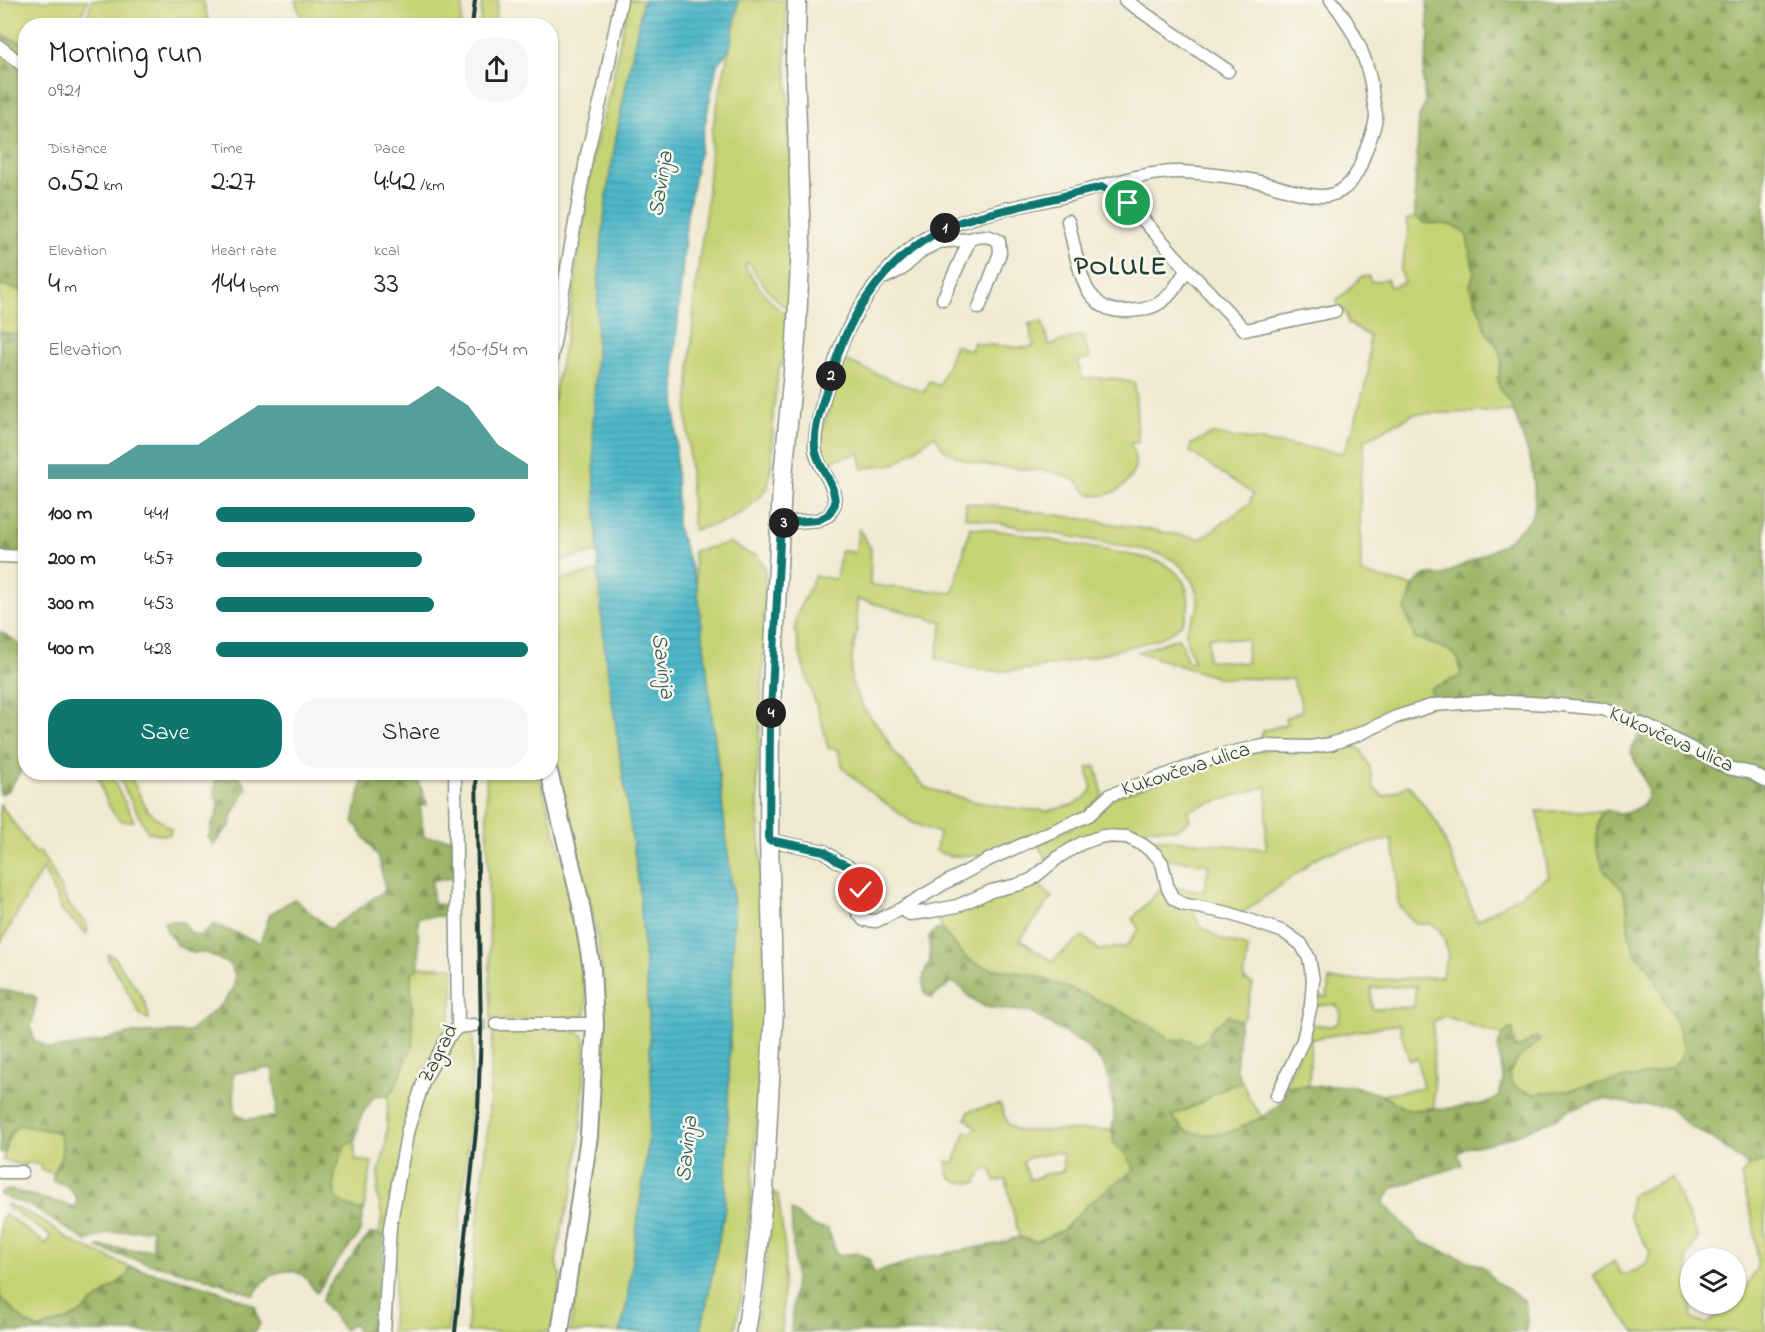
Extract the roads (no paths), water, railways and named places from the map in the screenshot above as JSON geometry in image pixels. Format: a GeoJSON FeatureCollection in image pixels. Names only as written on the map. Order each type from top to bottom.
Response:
{"type":"FeatureCollection","features":[{"type":"Feature","properties":{"kind":"main road"},"geometry":{"type":"LineString","coordinates":[[746,1332],[763,1200],[774,1009],[769,840],[770,729],[782,486],[796,341],[801,244],[795,66],[797,0]]}},
{"type":"Feature","properties":{"kind":"street"},"geometry":{"type":"LineString","coordinates":[[558,320],[587,154],[604,87],[621,0]]}},
{"type":"Feature","properties":{"kind":"street"},"geometry":{"type":"LineString","coordinates":[[1125,0],[1228,71]]}},
{"type":"Feature","properties":{"kind":"street"},"geometry":{"type":"LineString","coordinates":[[781,523],[818,520],[828,515],[835,504],[833,489],[815,450],[816,427],[836,356],[856,314],[879,280],[916,244],[949,226],[988,214],[1103,187],[1138,176],[1180,172],[1257,182],[1329,196],[1345,189],[1359,171],[1376,118],[1372,82],[1359,45],[1342,13],[1330,0]]}},
{"type":"Feature","properties":{"kind":"street"},"geometry":{"type":"LineString","coordinates":[[0,47],[18,62]]}},
{"type":"Feature","properties":{"kind":"street"},"geometry":{"type":"LineString","coordinates":[[1103,187],[1128,203],[1245,330],[1335,311]]}},
{"type":"Feature","properties":{"kind":"street"},"geometry":{"type":"LineString","coordinates":[[1068,221],[1079,267],[1088,291],[1103,307],[1122,311],[1146,310],[1160,303],[1173,291],[1187,269]]}},
{"type":"Feature","properties":{"kind":"street"},"geometry":{"type":"LineString","coordinates":[[879,280],[902,269],[923,250],[939,242],[981,236],[992,237],[999,241],[1000,253],[979,308]]}},
{"type":"Feature","properties":{"kind":"street"},"geometry":{"type":"LineString","coordinates":[[943,299],[970,239]]}},
{"type":"Feature","properties":{"kind":"street"},"geometry":{"type":"LineString","coordinates":[[0,556],[18,556]]}},
{"type":"Feature","properties":{"kind":"street","name":"Kukovčeva ulica"},"geometry":{"type":"LineString","coordinates":[[769,840],[824,851],[848,866],[861,878],[858,914],[864,920],[876,921],[990,859],[1089,815],[1110,795],[1228,753],[1264,746],[1309,747],[1331,744],[1396,717],[1434,705],[1493,701],[1603,709],[1654,729],[1728,768],[1752,773],[1765,781]]}},
{"type":"Feature","properties":{"kind":"street","name":"Zagrad"},"geometry":{"type":"LineString","coordinates":[[384,1332],[390,1227],[408,1129],[424,1080],[448,1036],[458,1027],[455,780]]}},
{"type":"Feature","properties":{"kind":"street"},"geometry":{"type":"LineString","coordinates":[[551,780],[580,900],[592,969],[595,1024],[589,1136],[560,1332]]}},
{"type":"Feature","properties":{"kind":"street","name":"Kukovčeva ulica"},"geometry":{"type":"LineString","coordinates":[[901,909],[910,914],[957,906],[991,891],[1031,880],[1060,856],[1083,843],[1103,836],[1127,837],[1155,854],[1162,863],[1168,889],[1173,898],[1182,904],[1227,913],[1284,932],[1301,944],[1309,958],[1313,980],[1311,1005],[1303,1040],[1277,1096]]}},
{"type":"Feature","properties":{"kind":"street"},"geometry":{"type":"LineString","coordinates":[[496,1024],[595,1024]]}},
{"type":"Feature","properties":{"kind":"street"},"geometry":{"type":"LineString","coordinates":[[458,1027],[474,1025]]}},
{"type":"Feature","properties":{"kind":"street"},"geometry":{"type":"LineString","coordinates":[[0,1172],[22,1172]]}},
{"type":"Feature","properties":{"kind":"water","name":"Savinja"},"geometry":{"type":"Polygon","coordinates":[[[643,0],[739,0],[730,49],[717,64],[687,214],[675,355],[677,526],[697,584],[734,905],[725,1208],[701,1332],[620,1332],[626,1308],[652,1100],[649,1017],[639,886],[605,652],[598,571],[593,432],[599,267],[607,193],[643,0]]]}},
{"type":"Feature","properties":{"kind":"tunnel"},"geometry":{"type":"LineString","coordinates":[[474,1025],[496,1024]]}},
{"type":"Feature","properties":{"kind":"railway"},"geometry":{"type":"LineString","coordinates":[[473,18],[475,0]]}},
{"type":"Feature","properties":{"kind":"railway"},"geometry":{"type":"LineString","coordinates":[[455,1332],[478,1111],[481,1031],[476,780]]}},
{"type":"Feature","properties":{"kind":"district","name":"POLULE"},"geometry":{"type":"Point","coordinates":[1121,267]}}]}
